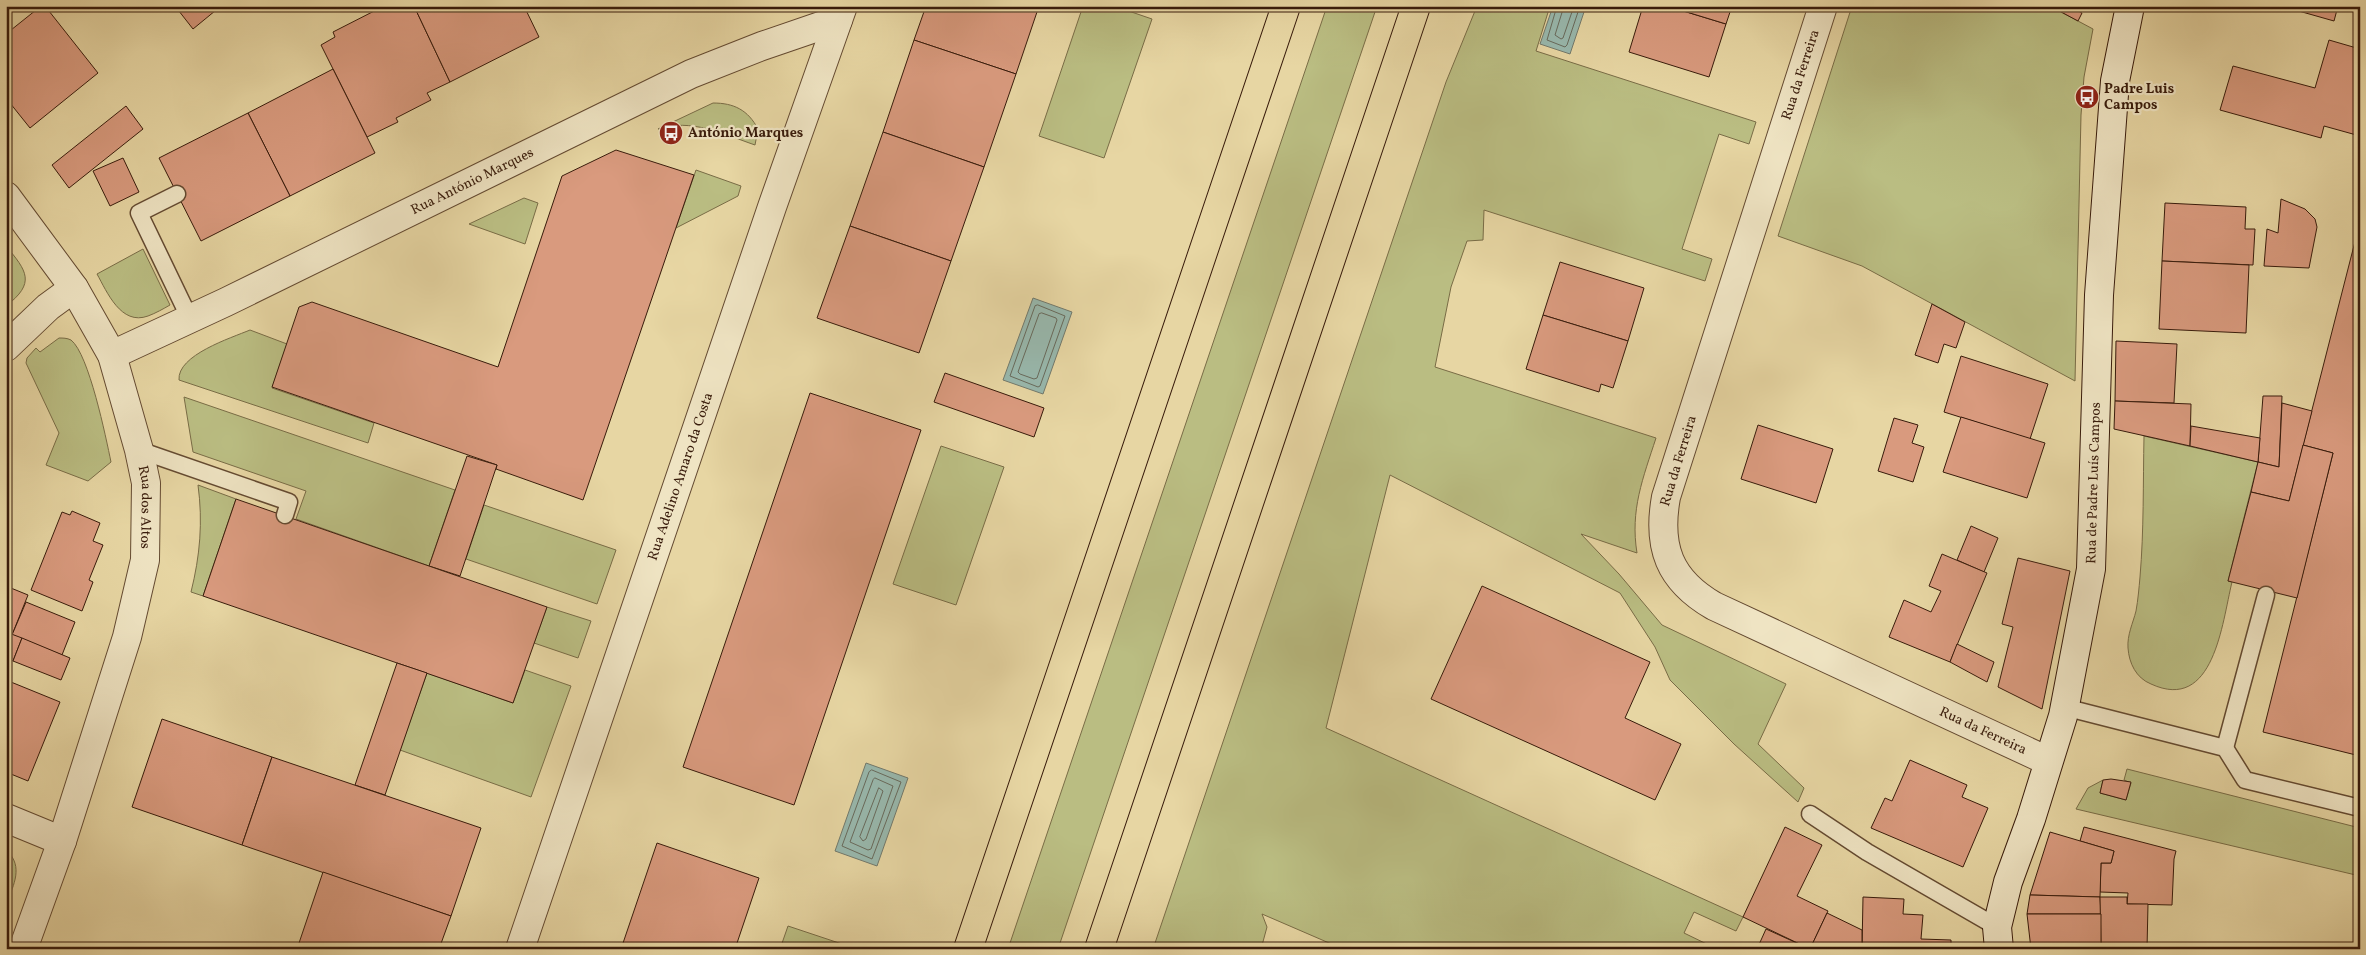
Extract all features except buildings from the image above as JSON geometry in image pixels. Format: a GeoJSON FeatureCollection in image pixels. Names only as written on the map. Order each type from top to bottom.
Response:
{"type":"FeatureCollection","features":[{"type":"Feature","properties":{"kind":"highway"},"geometry":{"type":"LineString","coordinates":[[968,949],[1286,6]]}},
{"type":"Feature","properties":{"kind":"highway"},"geometry":{"type":"LineString","coordinates":[[1099,949],[1416,6]]}},
{"type":"Feature","properties":{"kind":"street","name":"Rua da Ferreira"},"geometry":{"type":"LineString","coordinates":[[1822,6],[1666,497],[1662,520],[1666,550],[1674,570],[1688,588],[1714,606],[2048,762]]}},
{"type":"Feature","properties":{"kind":"street","name":"Rua de Padre Luís Campos"},"geometry":{"type":"LineString","coordinates":[[1998,938],[2008,882],[2031,819],[2064,707],[2092,560],[2099,295],[2115,81],[2130,6]]}},
{"type":"Feature","properties":{"kind":"street","name":"Rua António Marques"},"geometry":{"type":"LineString","coordinates":[[112,355],[190,319],[691,74],[841,13]]}},
{"type":"Feature","properties":{"kind":"street","name":"Rua Adelino Amaro da Costa"},"geometry":{"type":"LineString","coordinates":[[520,949],[769,217],[841,13]]}},
{"type":"Feature","properties":{"kind":"street","name":"Rua dos Altos"},"geometry":{"type":"LineString","coordinates":[[6,196],[74,288],[112,355],[139,450],[146,483],[145,560],[127,636],[62,841],[23,949]]}},
{"type":"Feature","properties":{"kind":"street"},"geometry":{"type":"LineString","coordinates":[[6,347],[48,307],[74,288]]}},
{"type":"Feature","properties":{"kind":"street"},"geometry":{"type":"LineString","coordinates":[[6,818],[62,841]]}},
{"type":"Feature","properties":{"kind":"lane"},"geometry":{"type":"LineString","coordinates":[[177,194],[139,213],[190,319]]}},
{"type":"Feature","properties":{"kind":"lane"},"geometry":{"type":"LineString","coordinates":[[139,450],[289,502],[285,516]]}},
{"type":"Feature","properties":{"kind":"lane"},"geometry":{"type":"LineString","coordinates":[[2225,748],[2266,595]]}},
{"type":"Feature","properties":{"kind":"lane"},"geometry":{"type":"LineString","coordinates":[[2064,707],[2225,748],[2245,780],[2360,808]]}},
{"type":"Feature","properties":{"kind":"lane"},"geometry":{"type":"LineString","coordinates":[[1810,814],[1998,938]]}},
{"type":"Feature","properties":{"kind":"green space"},"geometry":{"type":"Polygon","coordinates":[[[1083,6],[1114,6],[1152,19],[1104,158],[1039,136],[1083,6]]]}},
{"type":"Feature","properties":{"kind":"green space"},"geometry":{"type":"Polygon","coordinates":[[[1327,6],[1377,6],[1058,949],[1008,949],[1327,6]]]}},
{"type":"Feature","properties":{"kind":"green space"},"geometry":{"type":"Polygon","coordinates":[[[1477,6],[1550,6],[1536,51],[1756,122],[1749,144],[1719,134],[1682,249],[1712,259],[1705,281],[1484,210],[1483,240],[1467,241],[1451,287],[1435,367],[1656,438],[1639,494],[1635,523],[1637,553],[1581,534],[1619,574],[1662,625],[1786,684],[1758,744],[1804,788],[1798,802],[1734,744],[1670,680],[1655,647],[1620,593],[1390,475],[1326,728],[1743,917],[1736,931],[1694,912],[1684,933],[1717,949],[1343,949],[1262,914],[1267,927],[1261,949],[1153,949],[1446,82],[1477,6]]]}},
{"type":"Feature","properties":{"kind":"green space"},"geometry":{"type":"Polygon","coordinates":[[[1852,6],[2050,6],[2093,29],[2084,77],[2081,115],[2075,381],[1862,266],[1778,236],[1852,6]]]}},
{"type":"Feature","properties":{"kind":"green space"},"geometry":{"type":"Polygon","coordinates":[[[713,103],[734,106],[750,117],[758,129],[755,145],[719,132],[695,126],[670,126],[658,129],[713,103]]]}},
{"type":"Feature","properties":{"kind":"green space"},"geometry":{"type":"Polygon","coordinates":[[[696,170],[741,186],[738,196],[676,228],[696,170]]]}},
{"type":"Feature","properties":{"kind":"green space"},"geometry":{"type":"Polygon","coordinates":[[[524,198],[538,203],[525,244],[469,224],[524,198]]]}},
{"type":"Feature","properties":{"kind":"green space"},"geometry":{"type":"Polygon","coordinates":[[[6,246],[23,270],[25,284],[22,290],[6,306],[6,246]]]}},
{"type":"Feature","properties":{"kind":"green space"},"geometry":{"type":"Polygon","coordinates":[[[143,249],[170,305],[151,315],[138,318],[130,316],[116,306],[97,274],[143,249]]]}},
{"type":"Feature","properties":{"kind":"green space"},"geometry":{"type":"Polygon","coordinates":[[[250,330],[287,344],[272,388],[374,423],[368,443],[179,380],[181,371],[196,355],[250,330]]]}},
{"type":"Feature","properties":{"kind":"green space"},"geometry":{"type":"Polygon","coordinates":[[[59,338],[71,340],[78,348],[84,362],[96,397],[111,462],[88,481],[46,465],[59,433],[26,363],[27,358],[36,348],[40,352],[59,338]]]}},
{"type":"Feature","properties":{"kind":"green space"},"geometry":{"type":"Polygon","coordinates":[[[184,397],[455,490],[429,566],[296,519],[306,491],[193,452],[184,397]]]}},
{"type":"Feature","properties":{"kind":"green space"},"geometry":{"type":"Polygon","coordinates":[[[2144,436],[2258,462],[2228,581],[2232,582],[2219,640],[2202,675],[2189,686],[2172,690],[2151,684],[2141,678],[2134,669],[2128,648],[2129,634],[2137,607],[2140,577],[2144,436]]]}},
{"type":"Feature","properties":{"kind":"green space"},"geometry":{"type":"Polygon","coordinates":[[[941,446],[1004,467],[956,605],[893,584],[941,446]]]}},
{"type":"Feature","properties":{"kind":"green space"},"geometry":{"type":"Polygon","coordinates":[[[198,485],[236,499],[203,596],[191,592],[200,539],[198,485]]]}},
{"type":"Feature","properties":{"kind":"green space"},"geometry":{"type":"Polygon","coordinates":[[[484,505],[616,550],[597,604],[466,559],[484,505]]]}},
{"type":"Feature","properties":{"kind":"green space"},"geometry":{"type":"Polygon","coordinates":[[[547,607],[591,621],[578,658],[534,643],[547,607]]]}},
{"type":"Feature","properties":{"kind":"green space"},"geometry":{"type":"Polygon","coordinates":[[[525,670],[571,686],[531,797],[400,750],[427,673],[513,703],[525,670]]]}},
{"type":"Feature","properties":{"kind":"green space"},"geometry":{"type":"Polygon","coordinates":[[[2127,769],[2360,828],[2360,876],[2076,809],[2088,788],[2103,780],[2100,793],[2126,800],[2131,783],[2124,780],[2127,769]]]}},
{"type":"Feature","properties":{"kind":"green space"},"geometry":{"type":"Polygon","coordinates":[[[10,854],[16,866],[16,873],[6,905],[6,856],[10,854]]]}},
{"type":"Feature","properties":{"kind":"green space"},"geometry":{"type":"Polygon","coordinates":[[[788,926],[845,945],[843,949],[780,949],[788,926]]]}},
{"type":"Feature","properties":{"kind":"water"},"geometry":{"type":"Polygon","coordinates":[[[1553,6],[1586,6],[1570,54],[1540,44],[1553,6]]]}},
{"type":"Feature","properties":{"kind":"water"},"geometry":{"type":"Polygon","coordinates":[[[1033,298],[1072,312],[1043,394],[1003,380],[1033,298]]]}},
{"type":"Feature","properties":{"kind":"water"},"geometry":{"type":"Polygon","coordinates":[[[866,763],[908,778],[877,866],[835,851],[866,763]]]}},
{"type":"Feature","properties":{"kind":"place","name":"Padre Luis Campos"},"geometry":{"type":"Point","coordinates":[2087,97]}},
{"type":"Feature","properties":{"kind":"place","name":"António Marques"},"geometry":{"type":"Point","coordinates":[671,133]}}]}
